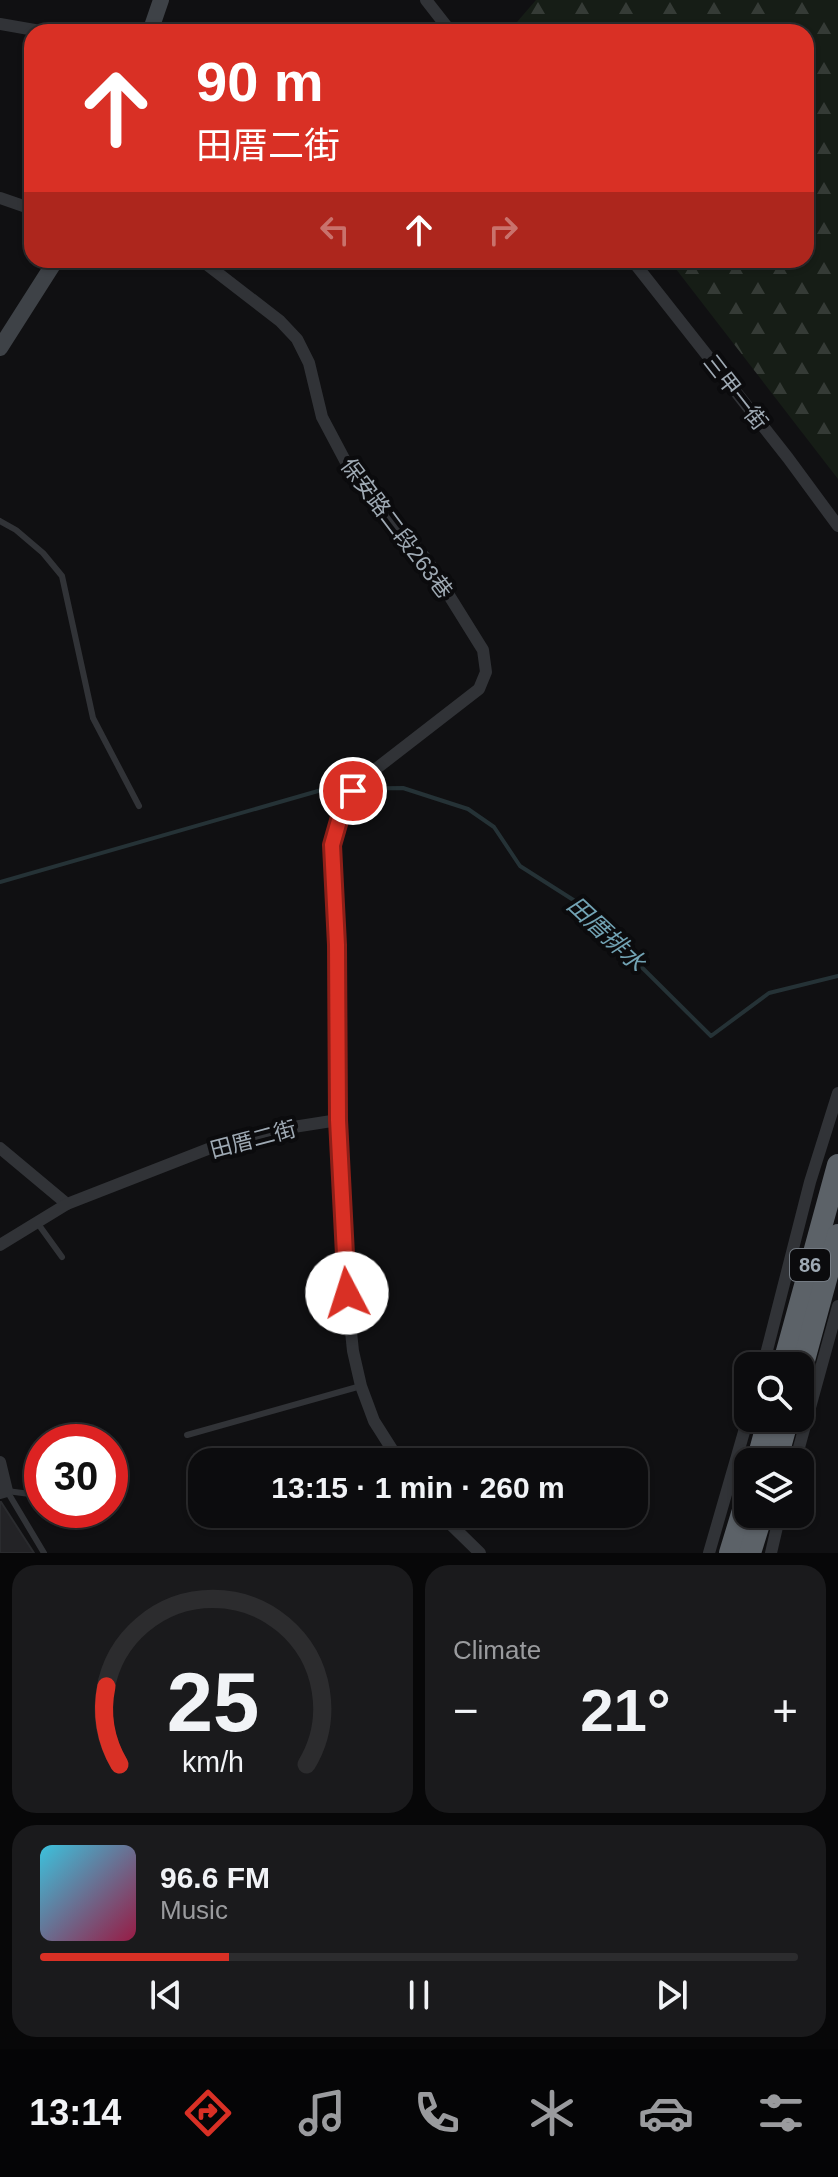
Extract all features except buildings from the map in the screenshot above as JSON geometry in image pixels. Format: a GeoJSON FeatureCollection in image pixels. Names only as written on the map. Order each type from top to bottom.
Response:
{"type":"FeatureCollection","features":[{"type":"Feature","properties":{"kind":"highway","name":"86"},"geometry":{"type":"LineString","coordinates":[[787,1352],[838,1165]]}},
{"type":"Feature","properties":{"kind":"highway","name":"86"},"geometry":{"type":"LineString","coordinates":[[806,1352],[838,1235]]}},
{"type":"Feature","properties":{"kind":"highway"},"geometry":{"type":"LineString","coordinates":[[730,1553],[748,1528]]}},
{"type":"Feature","properties":{"kind":"highway"},"geometry":{"type":"LineString","coordinates":[[750,1553],[753,1528]]}},
{"type":"Feature","properties":{"kind":"street"},"geometry":{"type":"LineString","coordinates":[[153,24],[161,0]]}},
{"type":"Feature","properties":{"kind":"street"},"geometry":{"type":"LineString","coordinates":[[426,0],[445,24]]}},
{"type":"Feature","properties":{"kind":"street"},"geometry":{"type":"LineString","coordinates":[[0,24],[24,28]]}},
{"type":"Feature","properties":{"kind":"street"},"geometry":{"type":"LineString","coordinates":[[0,198],[24,206]]}},
{"type":"Feature","properties":{"kind":"street"},"geometry":{"type":"LineString","coordinates":[[0,348],[51,268]]}},
{"type":"Feature","properties":{"kind":"street","name":"保安路二段263巷"},"geometry":{"type":"LineString","coordinates":[[211,268],[280,321],[297,339],[309,363],[322,417],[349,468],[427,560],[483,650],[486,672],[479,689],[356,786],[342,810],[332,845],[337,945],[338,1120]]}},
{"type":"Feature","properties":{"kind":"street","name":"三甲一街"},"geometry":{"type":"LineString","coordinates":[[638,268],[838,526]]}},
{"type":"Feature","properties":{"kind":"street"},"geometry":{"type":"LineString","coordinates":[[767,1352],[810,1182],[838,1093]]}},
{"type":"Feature","properties":{"kind":"street"},"geometry":{"type":"LineString","coordinates":[[338,1120],[344,1264],[353,1351],[374,1421],[391,1448]]}},
{"type":"Feature","properties":{"kind":"street","name":"田厝二街"},"geometry":{"type":"LineString","coordinates":[[0,1245],[36,1220],[67,1204],[226,1142],[268,1131],[338,1120]]}},
{"type":"Feature","properties":{"kind":"street"},"geometry":{"type":"LineString","coordinates":[[0,1148],[67,1204]]}},
{"type":"Feature","properties":{"kind":"street"},"geometry":{"type":"LineString","coordinates":[[799,1448],[838,1306]]}},
{"type":"Feature","properties":{"kind":"street"},"geometry":{"type":"LineString","coordinates":[[709,1553],[744,1432]]}},
{"type":"Feature","properties":{"kind":"street"},"geometry":{"type":"LineString","coordinates":[[0,1462],[4,1492]]}},
{"type":"Feature","properties":{"kind":"street"},"geometry":{"type":"LineString","coordinates":[[454,1528],[480,1553]]}},
{"type":"Feature","properties":{"kind":"street"},"geometry":{"type":"LineString","coordinates":[[771,1553],[777,1528]]}},
{"type":"Feature","properties":{"kind":"lane"},"geometry":{"type":"LineString","coordinates":[[0,521],[43,553],[62,576],[93,718],[139,806]]}},
{"type":"Feature","properties":{"kind":"lane"},"geometry":{"type":"LineString","coordinates":[[36,1220],[62,1257]]}},
{"type":"Feature","properties":{"kind":"lane"},"geometry":{"type":"LineString","coordinates":[[187,1435],[361,1386]]}},
{"type":"Feature","properties":{"kind":"lane"},"geometry":{"type":"LineString","coordinates":[[4,1492],[24,1494]]}},
{"type":"Feature","properties":{"kind":"lane"},"geometry":{"type":"LineString","coordinates":[[4,1492],[44,1553]]}},
{"type":"Feature","properties":{"kind":"green space"},"geometry":{"type":"Polygon","coordinates":[[[536,0],[838,0],[838,479],[675,268],[814,268],[814,24],[513,24],[536,0]]]}},
{"type":"Feature","properties":{"kind":"waterway","name":"田厝排水"},"geometry":{"type":"LineString","coordinates":[[0,882],[325,789],[403,788],[468,809],[494,827],[520,866],[575,901],[711,1036],[769,993],[838,976]]}},
{"type":"Feature","properties":{"kind":"route"},"geometry":{"type":"LineString","coordinates":[[347,1293],[338,1120],[337,945],[332,845],[342,810],[353,791]]}}]}
